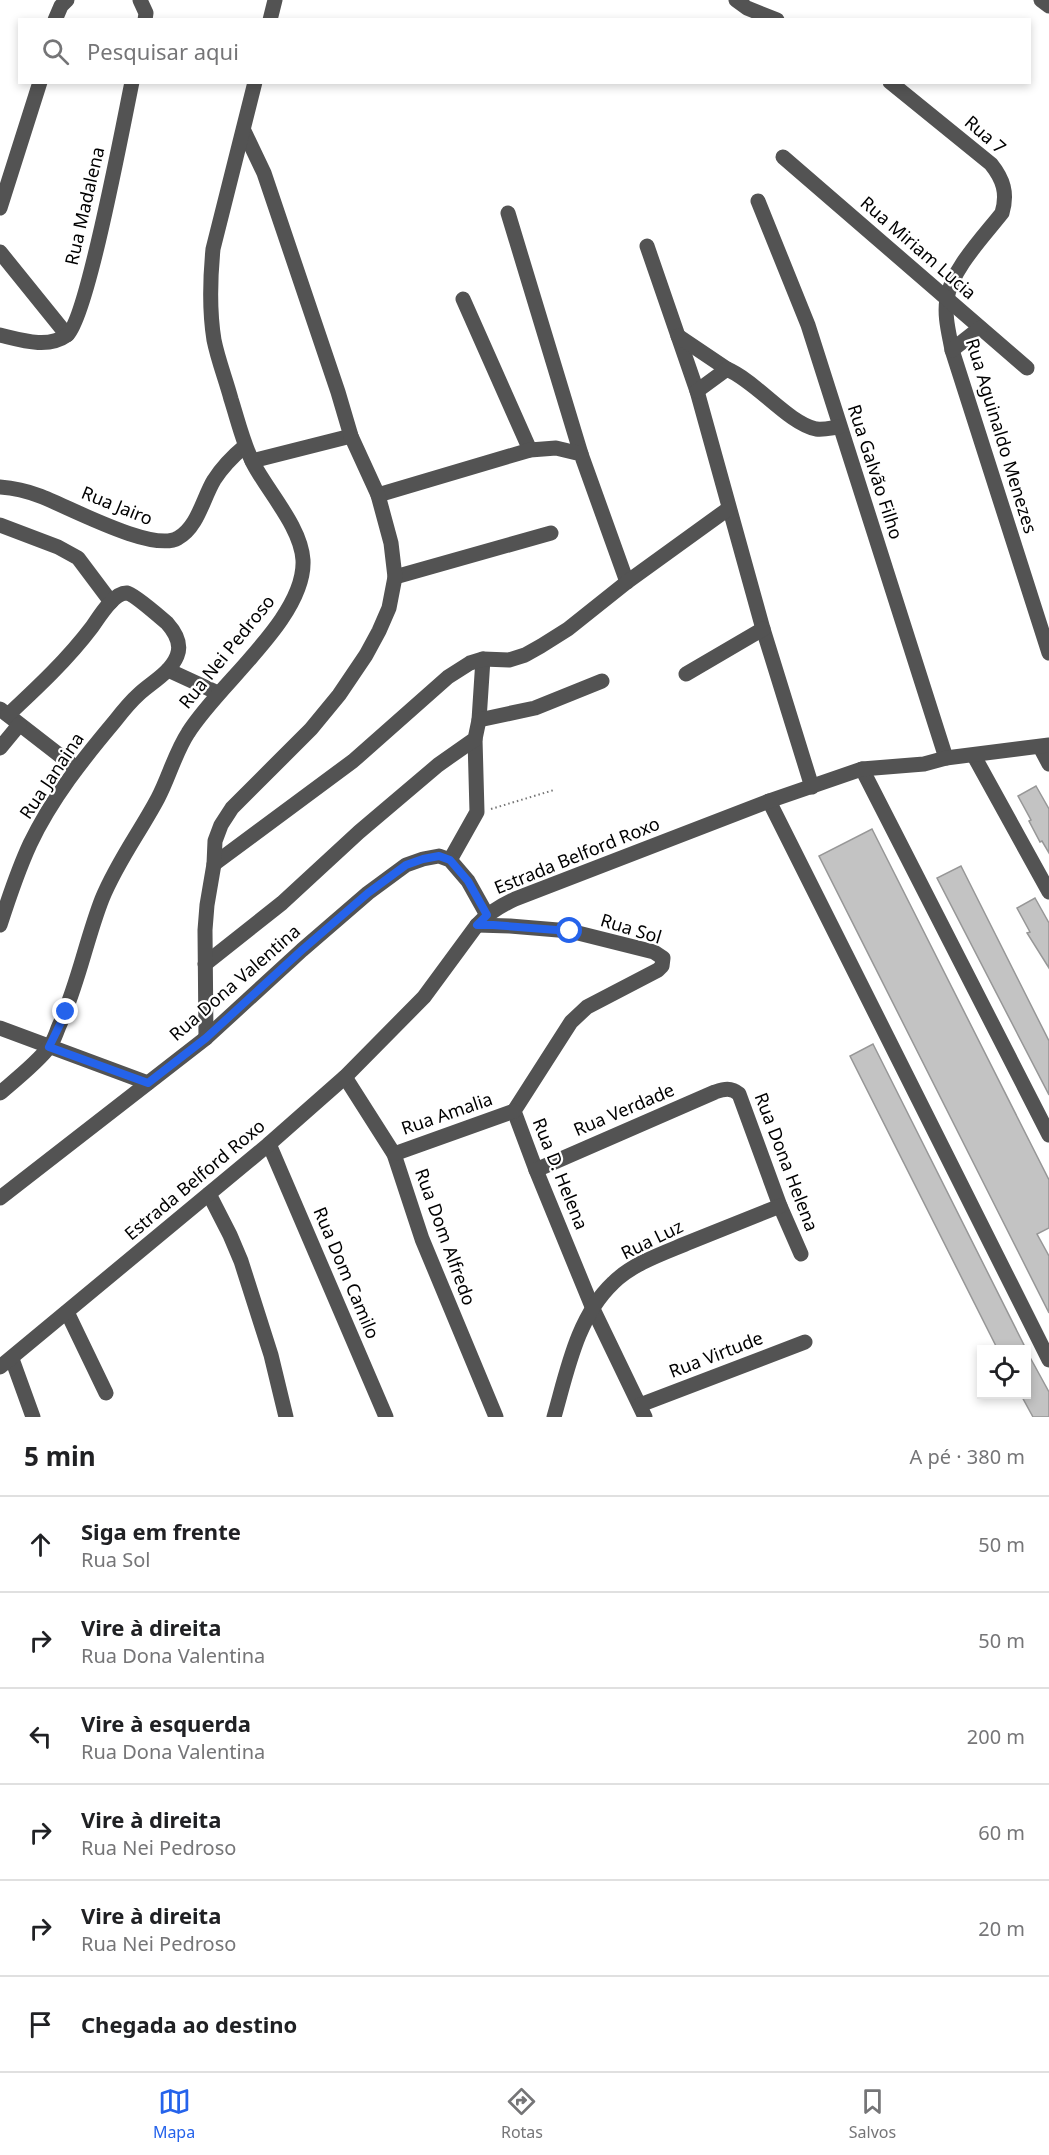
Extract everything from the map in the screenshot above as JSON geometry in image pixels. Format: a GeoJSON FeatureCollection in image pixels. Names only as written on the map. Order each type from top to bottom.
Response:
{"type":"FeatureCollection","features":[{"type":"Feature","properties":{"kind":"street"},"geometry":{"type":"LineString","coordinates":[[56,18],[61,6],[67,0]]}},
{"type":"Feature","properties":{"kind":"street"},"geometry":{"type":"LineString","coordinates":[[140,0],[146,13],[145,18]]}},
{"type":"Feature","properties":{"kind":"street"},"geometry":{"type":"LineString","coordinates":[[736,0],[747,8],[772,18]]}},
{"type":"Feature","properties":{"kind":"street"},"geometry":{"type":"LineString","coordinates":[[1041,0],[1049,6]]}},
{"type":"Feature","properties":{"kind":"street"},"geometry":{"type":"LineString","coordinates":[[270,18],[274,1]]}},
{"type":"Feature","properties":{"kind":"street"},"geometry":{"type":"LineString","coordinates":[[0,208],[39,84]]}},
{"type":"Feature","properties":{"kind":"street","name":"Rua Madalena"},"geometry":{"type":"LineString","coordinates":[[67,335],[74,328],[81,311],[97,248],[132,84]]}},
{"type":"Feature","properties":{"kind":"street","name":"Rua Nei Pedroso"},"geometry":{"type":"LineString","coordinates":[[49,1047],[66,1012],[102,899],[118,865],[159,796],[174,758],[189,731],[218,693],[277,627],[291,606],[301,582],[303,560],[300,545],[245,446],[214,342],[210,305],[213,249],[255,84]]}},
{"type":"Feature","properties":{"kind":"street","name":"Rua 7"},"geometry":{"type":"LineString","coordinates":[[892,84],[991,164],[1001,176],[1005,201],[1002,213],[960,269],[947,297]]}},
{"type":"Feature","properties":{"kind":"street"},"geometry":{"type":"LineString","coordinates":[[206,1038],[207,906],[214,864],[215,841],[221,825],[232,808],[311,729],[339,695],[366,655],[389,608],[395,577],[392,543],[378,495],[351,436],[264,172],[244,131]]}},
{"type":"Feature","properties":{"kind":"street","name":"Rua Miriam Lucia"},"geometry":{"type":"LineString","coordinates":[[783,157],[1027,368]]}},
{"type":"Feature","properties":{"kind":"street","name":"Rua Galvão Filho"},"geometry":{"type":"LineString","coordinates":[[758,201],[808,325],[946,758]]}},
{"type":"Feature","properties":{"kind":"street"},"geometry":{"type":"LineString","coordinates":[[508,213],[581,454],[627,582]]}},
{"type":"Feature","properties":{"kind":"street"},"geometry":{"type":"LineString","coordinates":[[647,246],[696,391],[763,629],[812,787]]}},
{"type":"Feature","properties":{"kind":"street"},"geometry":{"type":"LineString","coordinates":[[0,252],[67,335],[54,341],[37,343],[0,335]]}},
{"type":"Feature","properties":{"kind":"street","name":"Rua Aguinaldo Menezes"},"geometry":{"type":"LineString","coordinates":[[947,297],[946,315],[952,350],[1049,653]]}},
{"type":"Feature","properties":{"kind":"street"},"geometry":{"type":"LineString","coordinates":[[463,299],[530,450]]}},
{"type":"Feature","properties":{"kind":"street"},"geometry":{"type":"LineString","coordinates":[[952,350],[980,328]]}},
{"type":"Feature","properties":{"kind":"street"},"geometry":{"type":"LineString","coordinates":[[678,336],[726,369],[750,381],[797,420],[814,428],[839,427]]}},
{"type":"Feature","properties":{"kind":"street"},"geometry":{"type":"LineString","coordinates":[[696,391],[726,369]]}},
{"type":"Feature","properties":{"kind":"street"},"geometry":{"type":"LineString","coordinates":[[252,461],[351,436]]}},
{"type":"Feature","properties":{"kind":"street","name":"Rua Jairo"},"geometry":{"type":"LineString","coordinates":[[0,486],[41,496],[141,539],[167,542],[178,538],[190,527],[214,480],[230,458],[245,446]]}},
{"type":"Feature","properties":{"kind":"street"},"geometry":{"type":"LineString","coordinates":[[378,495],[530,450],[556,448],[581,454]]}},
{"type":"Feature","properties":{"kind":"street"},"geometry":{"type":"LineString","coordinates":[[214,864],[354,761],[448,677],[470,663],[483,659],[509,660],[525,655],[568,629],[627,582],[728,509]]}},
{"type":"Feature","properties":{"kind":"street"},"geometry":{"type":"LineString","coordinates":[[0,525],[58,547],[78,558],[111,602]]}},
{"type":"Feature","properties":{"kind":"street"},"geometry":{"type":"LineString","coordinates":[[395,577],[552,533]]}},
{"type":"Feature","properties":{"kind":"street"},"geometry":{"type":"LineString","coordinates":[[0,748],[9,716],[57,670],[111,602],[122,594],[127,593],[166,623],[174,632],[179,645],[176,658],[168,670],[218,693]]}},
{"type":"Feature","properties":{"kind":"street"},"geometry":{"type":"LineString","coordinates":[[686,674],[763,629]]}},
{"type":"Feature","properties":{"kind":"street"},"geometry":{"type":"LineString","coordinates":[[482,920],[468,881],[450,860],[477,812],[475,739],[479,720],[483,659]]}},
{"type":"Feature","properties":{"kind":"street","name":"Rua Janaina"},"geometry":{"type":"LineString","coordinates":[[0,925],[18,871],[31,842],[76,768],[138,694],[168,670]]}},
{"type":"Feature","properties":{"kind":"street"},"geometry":{"type":"LineString","coordinates":[[479,720],[535,708],[602,681]]}},
{"type":"Feature","properties":{"kind":"street"},"geometry":{"type":"LineString","coordinates":[[9,716],[76,768]]}},
{"type":"Feature","properties":{"kind":"street"},"geometry":{"type":"LineString","coordinates":[[205,964],[282,903],[359,832],[438,765],[475,739]]}},
{"type":"Feature","properties":{"kind":"street"},"geometry":{"type":"LineString","coordinates":[[1045,746],[1049,764]]}},
{"type":"Feature","properties":{"kind":"street","name":"Estrada Belford Roxo"},"geometry":{"type":"LineString","coordinates":[[6,1363],[269,1144],[345,1077],[424,997],[482,920],[515,898],[769,801],[862,769],[924,764],[946,758],[1045,746]]}},
{"type":"Feature","properties":{"kind":"street"},"geometry":{"type":"LineString","coordinates":[[974,756],[1049,892]]}},
{"type":"Feature","properties":{"kind":"street"},"geometry":{"type":"LineString","coordinates":[[862,769],[1049,1135]]}},
{"type":"Feature","properties":{"kind":"street"},"geometry":{"type":"LineString","coordinates":[[769,801],[1049,1360]]}},
{"type":"Feature","properties":{"kind":"street","name":"Rua Dona Valentina"},"geometry":{"type":"LineString","coordinates":[[0,1198],[206,1038],[368,893],[406,865],[439,856],[450,860]]}},
{"type":"Feature","properties":{"kind":"street","name":"Rua Sol"},"geometry":{"type":"LineString","coordinates":[[482,920],[502,925],[570,931],[654,952],[663,958],[664,962]]}},
{"type":"Feature","properties":{"kind":"street","name":"Rua D. Helena"},"geometry":{"type":"LineString","coordinates":[[643,1411],[593,1308],[514,1111],[571,1022],[587,1007],[658,970],[664,962]]}},
{"type":"Feature","properties":{"kind":"street"},"geometry":{"type":"LineString","coordinates":[[0,1028],[148,1083]]}},
{"type":"Feature","properties":{"kind":"street"},"geometry":{"type":"LineString","coordinates":[[0,1093],[49,1047]]}},
{"type":"Feature","properties":{"kind":"street","name":"Rua Dom Alfredo"},"geometry":{"type":"LineString","coordinates":[[345,1077],[394,1154],[422,1239],[496,1417]]}},
{"type":"Feature","properties":{"kind":"street","name":"Rua Verdade"},"geometry":{"type":"LineString","coordinates":[[536,1170],[715,1092],[730,1089]]}},
{"type":"Feature","properties":{"kind":"street","name":"Rua Dona Helena"},"geometry":{"type":"LineString","coordinates":[[730,1089],[739,1094],[780,1206],[801,1254]]}},
{"type":"Feature","properties":{"kind":"street","name":"Rua Amalia"},"geometry":{"type":"LineString","coordinates":[[394,1154],[514,1111]]}},
{"type":"Feature","properties":{"kind":"street","name":"Rua Dom Camilo"},"geometry":{"type":"LineString","coordinates":[[269,1144],[386,1417]]}},
{"type":"Feature","properties":{"kind":"street"},"geometry":{"type":"LineString","coordinates":[[209,1194],[241,1261],[271,1355],[286,1417]]}},
{"type":"Feature","properties":{"kind":"street","name":"Rua Luz"},"geometry":{"type":"LineString","coordinates":[[554,1417],[581,1331],[593,1308],[612,1283],[659,1255],[780,1206]]}},
{"type":"Feature","properties":{"kind":"street"},"geometry":{"type":"LineString","coordinates":[[67,1312],[106,1393]]}},
{"type":"Feature","properties":{"kind":"street","name":"Rua Virtude"},"geometry":{"type":"LineString","coordinates":[[643,1411],[805,1342]]}},
{"type":"Feature","properties":{"kind":"street"},"geometry":{"type":"LineString","coordinates":[[6,1363],[33,1417]]}},
{"type":"Feature","properties":{"kind":"path"},"geometry":{"type":"LineString","coordinates":[[477,812],[554,790]]}},
{"type":"Feature","properties":{"kind":"building"},"geometry":{"type":"Polygon","coordinates":[[[1036,786],[1049,809],[1049,853],[1042,841],[1040,842],[1018,796],[1036,786]]]}},
{"type":"Feature","properties":{"kind":"building"},"geometry":{"type":"Polygon","coordinates":[[[872,829],[1049,1180],[1049,1228],[1037,1234],[1049,1256],[1049,1313],[819,856],[872,829]]]}},
{"type":"Feature","properties":{"kind":"building"},"geometry":{"type":"Polygon","coordinates":[[[961,866],[1049,1041],[1049,1095],[937,878],[961,866]]]}},
{"type":"Feature","properties":{"kind":"building"},"geometry":{"type":"Polygon","coordinates":[[[1035,898],[1049,923],[1049,968],[1027,933],[1030,932],[1017,908],[1035,898]]]}},
{"type":"Feature","properties":{"kind":"building"},"geometry":{"type":"Polygon","coordinates":[[[873,1044],[1024,1345],[995,1345],[850,1056],[873,1044]]]}},
{"type":"Feature","properties":{"kind":"building"},"geometry":{"type":"Polygon","coordinates":[[[1031,1359],[1049,1392],[1049,1417],[1033,1417],[1023,1399],[1031,1399],[1031,1359]]]}},
{"type":"Feature","properties":{"kind":"route"},"geometry":{"type":"LineString","coordinates":[[66,1012],[49,1047],[148,1083],[206,1038],[368,893],[406,865],[439,856],[450,860],[459,868],[487,915],[477,925],[570,931]]}}]}
